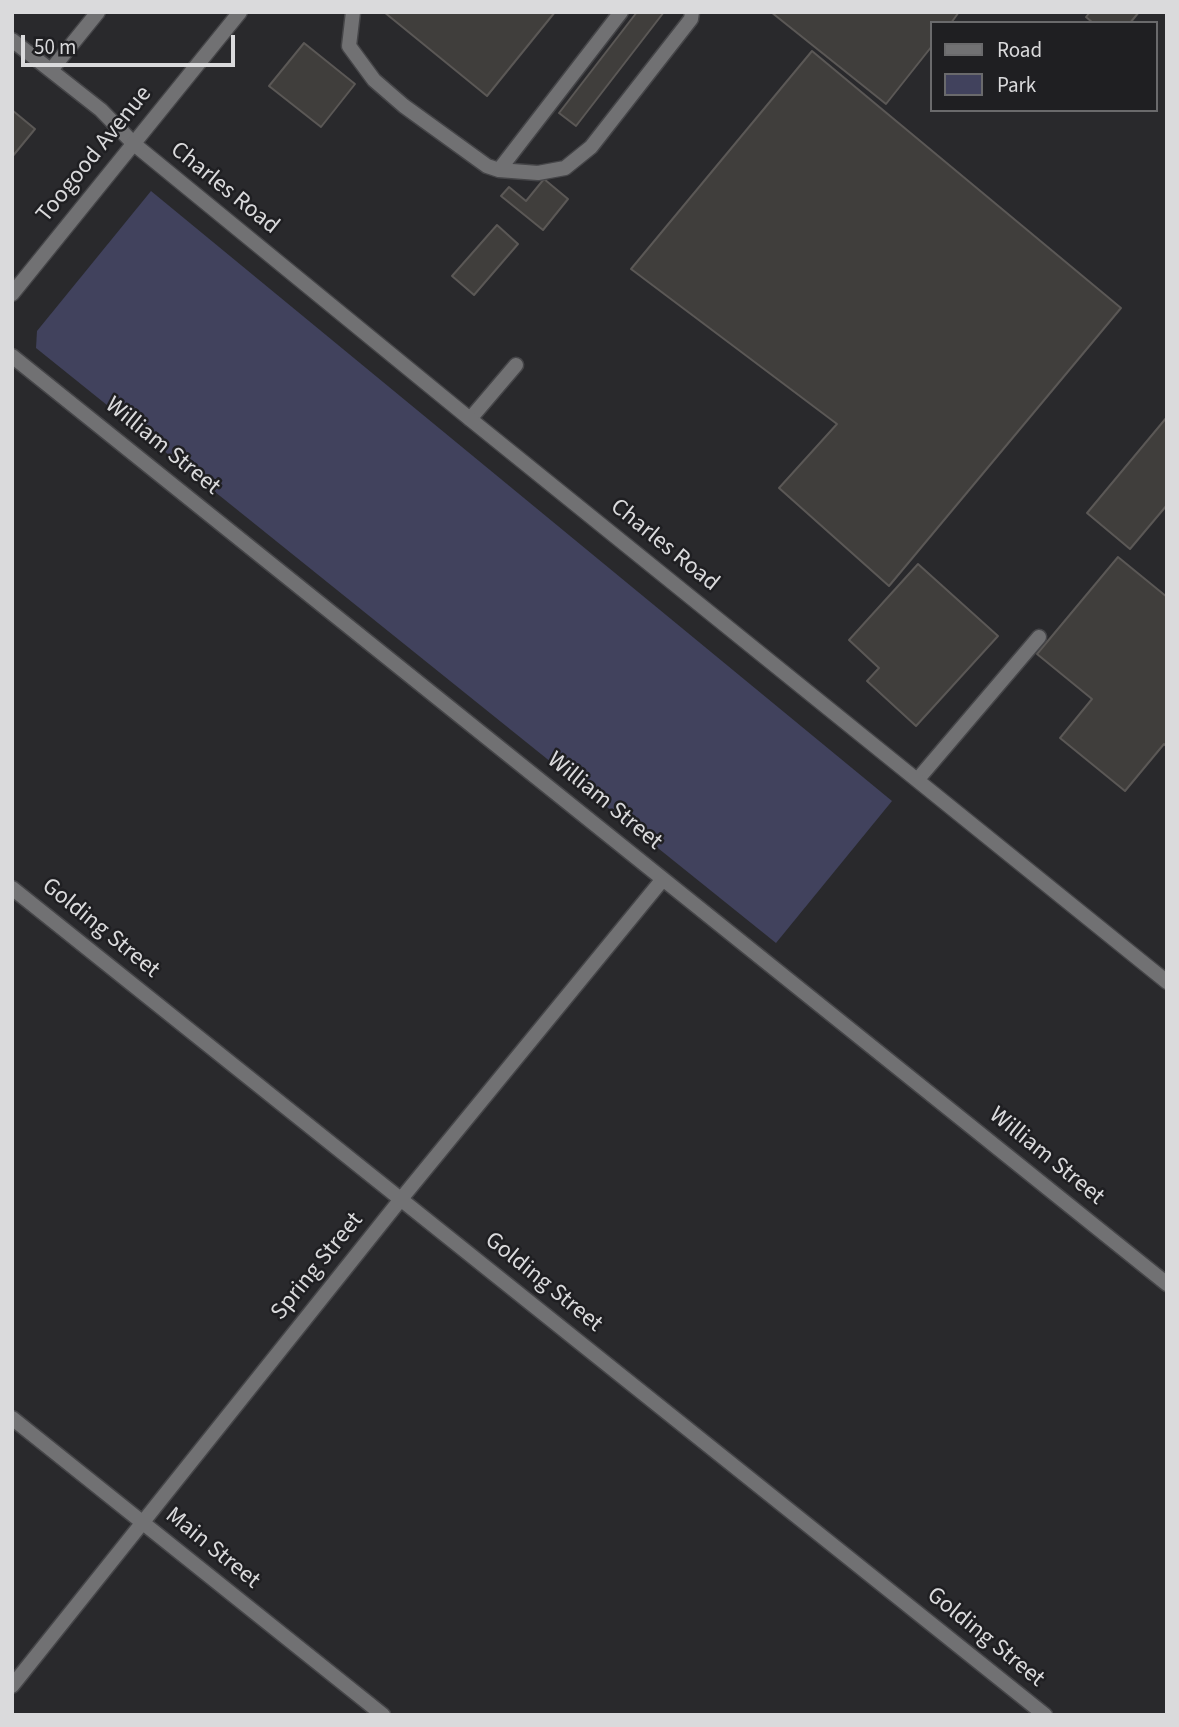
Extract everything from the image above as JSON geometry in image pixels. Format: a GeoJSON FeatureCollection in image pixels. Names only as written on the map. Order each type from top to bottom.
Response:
{"type":"FeatureCollection","features":[{"type":"Feature","properties":{"kind":"street"},"geometry":{"type":"LineString","coordinates":[[51,71],[98,12]]}},
{"type":"Feature","properties":{"kind":"street","name":"Toogood Avenue"},"geometry":{"type":"LineString","coordinates":[[12,294],[240,12]]}},
{"type":"Feature","properties":{"kind":"street"},"geometry":{"type":"LineString","coordinates":[[353,12],[349,46],[374,80],[404,106],[487,166],[499,170],[538,173],[565,167],[592,147],[694,15]]}},
{"type":"Feature","properties":{"kind":"street"},"geometry":{"type":"LineString","coordinates":[[499,170],[621,12]]}},
{"type":"Feature","properties":{"kind":"street","name":"Charles Road"},"geometry":{"type":"LineString","coordinates":[[12,40],[101,110],[134,144],[470,419],[1167,982]]}},
{"type":"Feature","properties":{"kind":"street","name":"William Street"},"geometry":{"type":"LineString","coordinates":[[12,356],[1167,1284]]}},
{"type":"Feature","properties":{"kind":"street"},"geometry":{"type":"LineString","coordinates":[[470,419],[516,365]]}},
{"type":"Feature","properties":{"kind":"street"},"geometry":{"type":"LineString","coordinates":[[918,779],[1039,637]]}},
{"type":"Feature","properties":{"kind":"street","name":"Spring Street"},"geometry":{"type":"LineString","coordinates":[[12,1686],[401,1199],[663,879]]}},
{"type":"Feature","properties":{"kind":"street","name":"Golding Street"},"geometry":{"type":"LineString","coordinates":[[12,888],[1045,1715]]}},
{"type":"Feature","properties":{"kind":"street","name":"Main Street"},"geometry":{"type":"LineString","coordinates":[[12,1418],[383,1715]]}},
{"type":"Feature","properties":{"kind":"green space"},"geometry":{"type":"Polygon","coordinates":[[[151,191],[892,801],[776,943],[36,348],[37,331],[151,191]]]}},
{"type":"Feature","properties":{"kind":"building"},"geometry":{"type":"Polygon","coordinates":[[[384,12],[555,12],[487,96],[384,12]]]}},
{"type":"Feature","properties":{"kind":"building"},"geometry":{"type":"Polygon","coordinates":[[[637,12],[664,12],[576,126],[559,113],[637,12]]]}},
{"type":"Feature","properties":{"kind":"building"},"geometry":{"type":"Polygon","coordinates":[[[771,12],[959,12],[952,21],[930,21],[930,49],[886,104],[771,12]]]}},
{"type":"Feature","properties":{"kind":"building"},"geometry":{"type":"Polygon","coordinates":[[[1090,12],[1139,12],[1132,21],[1091,21],[1086,17],[1090,12]]]}},
{"type":"Feature","properties":{"kind":"building"},"geometry":{"type":"Polygon","coordinates":[[[304,43],[355,84],[321,127],[269,86],[304,43]]]}},
{"type":"Feature","properties":{"kind":"building"},"geometry":{"type":"Polygon","coordinates":[[[812,51],[1121,308],[889,586],[779,488],[837,424],[631,269],[812,51]]]}},
{"type":"Feature","properties":{"kind":"building"},"geometry":{"type":"Polygon","coordinates":[[[12,110],[35,129],[12,157],[12,110]]]}},
{"type":"Feature","properties":{"kind":"building"},"geometry":{"type":"Polygon","coordinates":[[[544,179],[568,199],[543,230],[501,196],[509,187],[526,201],[544,179]]]}},
{"type":"Feature","properties":{"kind":"building"},"geometry":{"type":"Polygon","coordinates":[[[497,225],[518,244],[474,295],[452,276],[497,225]]]}},
{"type":"Feature","properties":{"kind":"building"},"geometry":{"type":"Polygon","coordinates":[[[1167,417],[1167,505],[1130,549],[1087,513],[1167,417]]]}},
{"type":"Feature","properties":{"kind":"building"},"geometry":{"type":"Polygon","coordinates":[[[1118,557],[1167,597],[1167,747],[1164,744],[1125,791],[1060,738],[1092,699],[1037,654],[1118,557]]]}},
{"type":"Feature","properties":{"kind":"building"},"geometry":{"type":"Polygon","coordinates":[[[918,564],[998,636],[916,726],[867,681],[879,668],[849,640],[918,564]]]}}]}
